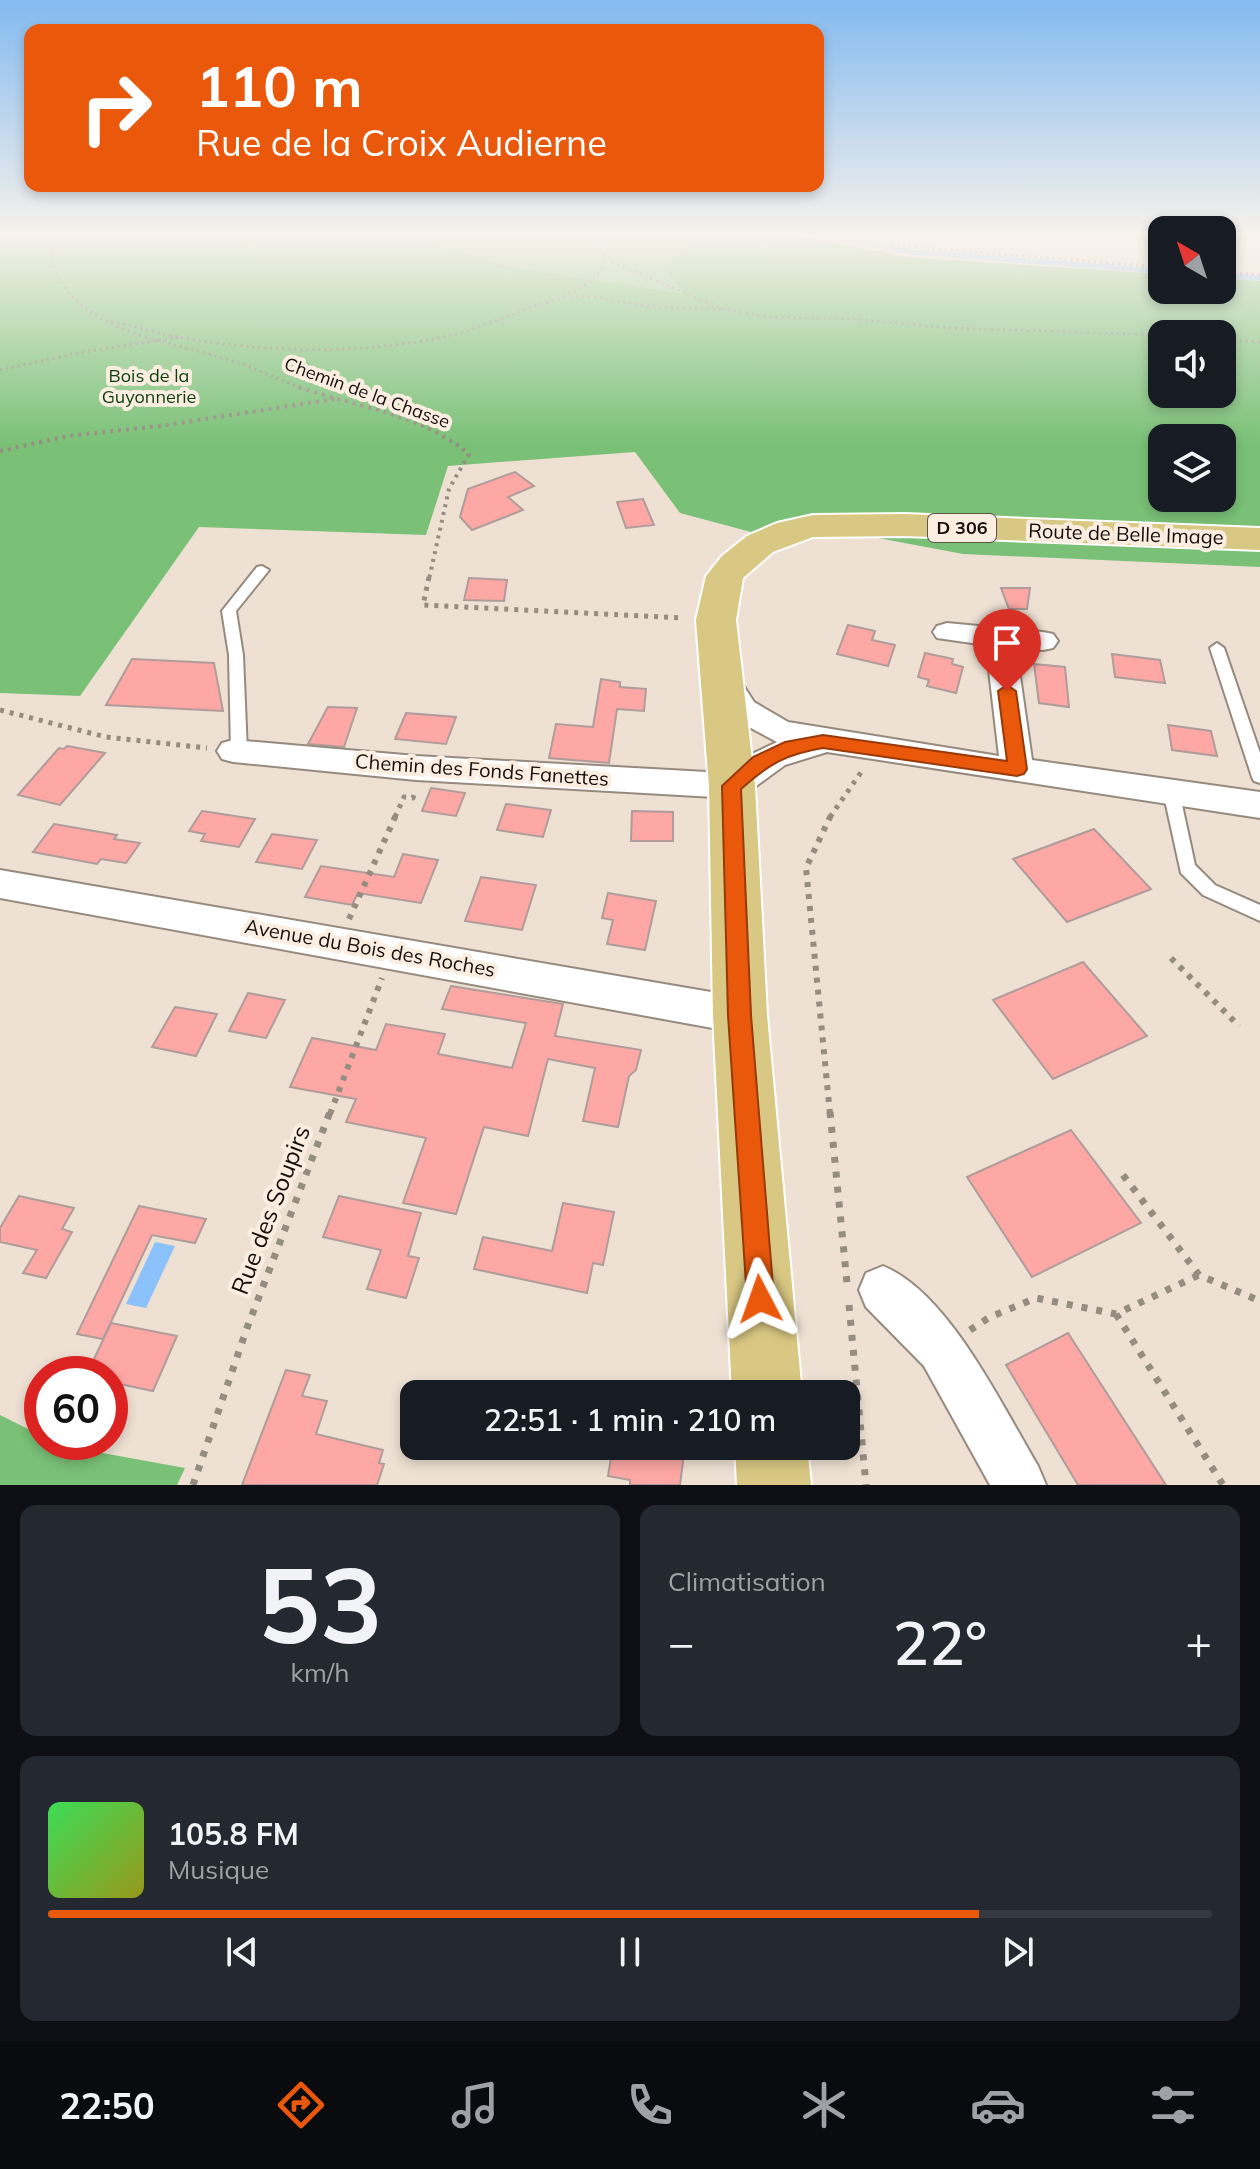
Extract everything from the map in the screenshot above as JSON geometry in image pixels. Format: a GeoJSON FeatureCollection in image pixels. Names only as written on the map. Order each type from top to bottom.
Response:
{"type":"FeatureCollection","features":[{"type":"Feature","properties":{"kind":"main road","name":"Route de Belle Image"},"geometry":{"type":"LineString","coordinates":[[766,1380],[740,1015],[732,786],[716,620],[721,588],[735,564],[774,537],[813,526],[905,525],[1260,539]]}},
{"type":"Feature","properties":{"kind":"main road"},"geometry":{"type":"LineString","coordinates":[[772,1460],[774,1485]]}},
{"type":"Feature","properties":{"kind":"street"},"geometry":{"type":"LineString","coordinates":[[947,632],[1043,641]]}},
{"type":"Feature","properties":{"kind":"street"},"geometry":{"type":"LineString","coordinates":[[1000,638],[1017,769]]}},
{"type":"Feature","properties":{"kind":"street"},"geometry":{"type":"LineString","coordinates":[[723,678],[743,710],[780,732],[823,742],[1260,805]]}},
{"type":"Feature","properties":{"kind":"street"},"geometry":{"type":"LineString","coordinates":[[732,786],[759,762],[791,747],[823,742]]}},
{"type":"Feature","properties":{"kind":"street","name":"Chemin des Fonds Fanettes"},"geometry":{"type":"LineString","coordinates":[[236,751],[416,768],[732,786]]}},
{"type":"Feature","properties":{"kind":"street","name":"Avenue du Bois des Roches"},"geometry":{"type":"LineString","coordinates":[[0,884],[740,1015]]}},
{"type":"Feature","properties":{"kind":"street"},"geometry":{"type":"LineString","coordinates":[[883,1290],[941,1349],[1019,1485]]}},
{"type":"Feature","properties":{"kind":"lane"},"geometry":{"type":"LineString","coordinates":[[236,751],[236,655],[229,611],[262,570]]}},
{"type":"Feature","properties":{"kind":"lane"},"geometry":{"type":"LineString","coordinates":[[1217,648],[1260,777]]}},
{"type":"Feature","properties":{"kind":"lane"},"geometry":{"type":"LineString","coordinates":[[1171,791],[1187,868],[1209,890],[1260,913]]}},
{"type":"Feature","properties":{"kind":"path","name":"Chemin de la Chasse"},"geometry":{"type":"LineString","coordinates":[[84,305],[122,329],[266,371],[302,388],[360,403],[455,440],[469,454],[449,489],[423,605],[716,620]]}},
{"type":"Feature","properties":{"kind":"path"},"geometry":{"type":"LineString","coordinates":[[106,319],[180,336],[241,344],[383,345],[440,337],[485,326],[542,305]]}},
{"type":"Feature","properties":{"kind":"path"},"geometry":{"type":"LineString","coordinates":[[641,305],[949,328],[1148,335]]}},
{"type":"Feature","properties":{"kind":"path"},"geometry":{"type":"LineString","coordinates":[[714,305],[723,309]]}},
{"type":"Feature","properties":{"kind":"path"},"geometry":{"type":"LineString","coordinates":[[0,370],[180,336]]}},
{"type":"Feature","properties":{"kind":"path"},"geometry":{"type":"LineString","coordinates":[[1236,340],[1260,342]]}},
{"type":"Feature","properties":{"kind":"path"},"geometry":{"type":"LineString","coordinates":[[0,451],[68,436],[160,426],[335,398]]}},
{"type":"Feature","properties":{"kind":"path"},"geometry":{"type":"LineString","coordinates":[[0,710],[106,737],[236,751]]}},
{"type":"Feature","properties":{"kind":"path"},"geometry":{"type":"LineString","coordinates":[[866,1485],[806,868],[833,811],[876,750]]}},
{"type":"Feature","properties":{"kind":"path"},"geometry":{"type":"LineString","coordinates":[[339,942],[404,797],[413,798],[418,785],[409,783],[416,768]]}},
{"type":"Feature","properties":{"kind":"path","name":"Rue des Soupirs"},"geometry":{"type":"LineString","coordinates":[[193,1485],[247,1328],[392,951]]}},
{"type":"Feature","properties":{"kind":"path"},"geometry":{"type":"LineString","coordinates":[[1171,958],[1239,1026]]}},
{"type":"Feature","properties":{"kind":"path"},"geometry":{"type":"LineString","coordinates":[[1123,1175],[1199,1275],[1260,1301]]}},
{"type":"Feature","properties":{"kind":"path"},"geometry":{"type":"LineString","coordinates":[[941,1349],[990,1317],[1036,1298],[1116,1314],[1199,1275]]}},
{"type":"Feature","properties":{"kind":"path"},"geometry":{"type":"LineString","coordinates":[[1116,1314],[1223,1485]]}},
{"type":"Feature","properties":{"kind":"green space","name":"Bois de la Guyonnerie"},"geometry":{"type":"Polygon","coordinates":[[[0,305],[1260,305],[1260,567],[963,554],[793,522],[751,532],[680,513],[635,452],[448,466],[426,535],[199,527],[80,696],[0,693],[0,305]]]}},
{"type":"Feature","properties":{"kind":"green space"},"geometry":{"type":"Polygon","coordinates":[[[0,1415],[24,1427],[24,1460],[128,1458],[185,1468],[177,1485],[0,1485],[0,1415]]]}},
{"type":"Feature","properties":{"kind":"water"},"geometry":{"type":"Polygon","coordinates":[[[155,1242],[175,1246],[146,1308],[126,1304],[155,1242]]]}},
{"type":"Feature","properties":{"kind":"building"},"geometry":{"type":"Polygon","coordinates":[[[515,472],[534,486],[508,497],[523,510],[472,530],[460,517],[468,489],[515,472]]]}},
{"type":"Feature","properties":{"kind":"building"},"geometry":{"type":"Polygon","coordinates":[[[643,499],[654,525],[626,528],[617,502],[643,499]]]}},
{"type":"Feature","properties":{"kind":"building"},"geometry":{"type":"Polygon","coordinates":[[[469,578],[507,580],[504,601],[464,600],[469,578]]]}},
{"type":"Feature","properties":{"kind":"building"},"geometry":{"type":"Polygon","coordinates":[[[1001,588],[1030,588],[1027,609],[1009,609],[1001,588]]]}},
{"type":"Feature","properties":{"kind":"building"},"geometry":{"type":"Polygon","coordinates":[[[848,625],[875,631],[872,640],[895,645],[888,666],[837,654],[848,625]]]}},
{"type":"Feature","properties":{"kind":"building"},"geometry":{"type":"Polygon","coordinates":[[[925,653],[953,659],[952,664],[963,667],[956,693],[927,686],[929,680],[918,677],[925,653]]]}},
{"type":"Feature","properties":{"kind":"building"},"geometry":{"type":"Polygon","coordinates":[[[1112,654],[1160,660],[1165,683],[1115,677],[1112,654]]]}},
{"type":"Feature","properties":{"kind":"building"},"geometry":{"type":"Polygon","coordinates":[[[132,659],[214,663],[223,711],[106,705],[132,659]]]}},
{"type":"Feature","properties":{"kind":"building"},"geometry":{"type":"Polygon","coordinates":[[[1034,664],[1065,667],[1069,707],[1039,703],[1034,664]]]}},
{"type":"Feature","properties":{"kind":"building"},"geometry":{"type":"Polygon","coordinates":[[[601,679],[620,682],[620,687],[646,689],[644,711],[617,709],[609,763],[549,758],[556,724],[593,727],[601,679]]]}},
{"type":"Feature","properties":{"kind":"building"},"geometry":{"type":"Polygon","coordinates":[[[328,707],[357,708],[344,747],[308,744],[328,707]]]}},
{"type":"Feature","properties":{"kind":"building"},"geometry":{"type":"Polygon","coordinates":[[[406,713],[456,717],[446,744],[395,739],[406,713]]]}},
{"type":"Feature","properties":{"kind":"building"},"geometry":{"type":"Polygon","coordinates":[[[1168,725],[1211,731],[1217,756],[1172,750],[1168,725]]]}},
{"type":"Feature","properties":{"kind":"building"},"geometry":{"type":"Polygon","coordinates":[[[67,746],[105,753],[60,805],[18,795],[59,748],[67,746]]]}},
{"type":"Feature","properties":{"kind":"building"},"geometry":{"type":"Polygon","coordinates":[[[431,788],[465,793],[456,816],[422,811],[431,788]]]}},
{"type":"Feature","properties":{"kind":"building"},"geometry":{"type":"Polygon","coordinates":[[[506,804],[551,810],[543,837],[497,830],[506,804]]]}},
{"type":"Feature","properties":{"kind":"building"},"geometry":{"type":"Polygon","coordinates":[[[202,811],[255,819],[239,847],[201,841],[205,834],[189,831],[202,811]]]}},
{"type":"Feature","properties":{"kind":"building"},"geometry":{"type":"Polygon","coordinates":[[[632,811],[673,812],[673,841],[631,841],[632,811]]]}},
{"type":"Feature","properties":{"kind":"building"},"geometry":{"type":"Polygon","coordinates":[[[54,824],[117,835],[114,839],[140,843],[126,863],[101,859],[97,864],[33,852],[54,824]]]}},
{"type":"Feature","properties":{"kind":"building"},"geometry":{"type":"Polygon","coordinates":[[[1094,829],[1151,889],[1067,922],[1013,859],[1094,829]]]}},
{"type":"Feature","properties":{"kind":"building"},"geometry":{"type":"Polygon","coordinates":[[[272,834],[317,840],[302,869],[256,862],[272,834]]]}},
{"type":"Feature","properties":{"kind":"building"},"geometry":{"type":"Polygon","coordinates":[[[403,854],[438,860],[421,903],[358,893],[352,905],[305,897],[321,866],[394,877],[403,854]]]}},
{"type":"Feature","properties":{"kind":"building"},"geometry":{"type":"Polygon","coordinates":[[[481,877],[536,885],[522,930],[465,921],[481,877]]]}},
{"type":"Feature","properties":{"kind":"building"},"geometry":{"type":"Polygon","coordinates":[[[608,893],[656,901],[645,950],[607,944],[613,920],[602,918],[608,893]]]}},
{"type":"Feature","properties":{"kind":"building"},"geometry":{"type":"Polygon","coordinates":[[[1083,962],[1147,1036],[1053,1079],[993,1000],[1083,962]]]}},
{"type":"Feature","properties":{"kind":"building"},"geometry":{"type":"Polygon","coordinates":[[[451,986],[563,1004],[555,1036],[641,1050],[636,1070],[629,1076],[618,1127],[583,1121],[595,1068],[548,1059],[528,1136],[484,1127],[456,1214],[403,1203],[426,1138],[346,1122],[356,1099],[290,1087],[312,1038],[376,1050],[386,1024],[445,1034],[438,1054],[512,1068],[526,1023],[442,1009],[451,986]]]}},
{"type":"Feature","properties":{"kind":"building"},"geometry":{"type":"Polygon","coordinates":[[[248,993],[285,1000],[266,1038],[229,1031],[248,993]]]}},
{"type":"Feature","properties":{"kind":"building"},"geometry":{"type":"Polygon","coordinates":[[[175,1007],[217,1014],[196,1056],[152,1047],[175,1007]]]}},
{"type":"Feature","properties":{"kind":"building"},"geometry":{"type":"Polygon","coordinates":[[[1071,1130],[1141,1223],[1032,1277],[967,1177],[1071,1130]]]}},
{"type":"Feature","properties":{"kind":"building"},"geometry":{"type":"Polygon","coordinates":[[[19,1196],[74,1208],[62,1229],[72,1232],[46,1278],[23,1273],[37,1250],[0,1242],[0,1228],[19,1196]]]}},
{"type":"Feature","properties":{"kind":"building"},"geometry":{"type":"Polygon","coordinates":[[[339,1196],[421,1213],[408,1256],[419,1258],[406,1298],[367,1289],[381,1250],[323,1237],[339,1196]]]}},
{"type":"Feature","properties":{"kind":"building"},"geometry":{"type":"Polygon","coordinates":[[[563,1203],[614,1212],[603,1265],[593,1263],[587,1293],[474,1269],[483,1237],[552,1251],[563,1203]]]}},
{"type":"Feature","properties":{"kind":"building"},"geometry":{"type":"Polygon","coordinates":[[[139,1206],[206,1219],[195,1243],[152,1235],[103,1339],[77,1334],[139,1206]]]}},
{"type":"Feature","properties":{"kind":"building"},"geometry":{"type":"Polygon","coordinates":[[[111,1323],[177,1336],[153,1391],[128,1386],[128,1356],[95,1356],[111,1323]]]}},
{"type":"Feature","properties":{"kind":"building"},"geometry":{"type":"Polygon","coordinates":[[[1068,1333],[1166,1485],[1078,1485],[1006,1365],[1068,1333]]]}},
{"type":"Feature","properties":{"kind":"building"},"geometry":{"type":"Polygon","coordinates":[[[286,1370],[310,1375],[302,1396],[327,1401],[316,1434],[383,1450],[379,1463],[384,1464],[377,1485],[242,1485],[286,1370]]]}},
{"type":"Feature","properties":{"kind":"building"},"geometry":{"type":"Polygon","coordinates":[[[611,1460],[683,1460],[680,1485],[630,1485],[630,1480],[608,1476],[611,1460]]]}},
{"type":"Feature","properties":{"kind":"route"},"geometry":{"type":"LineString","coordinates":[[760,1299],[740,1015],[732,786],[759,762],[791,747],[823,742],[1017,769],[1007,691]]}}]}
